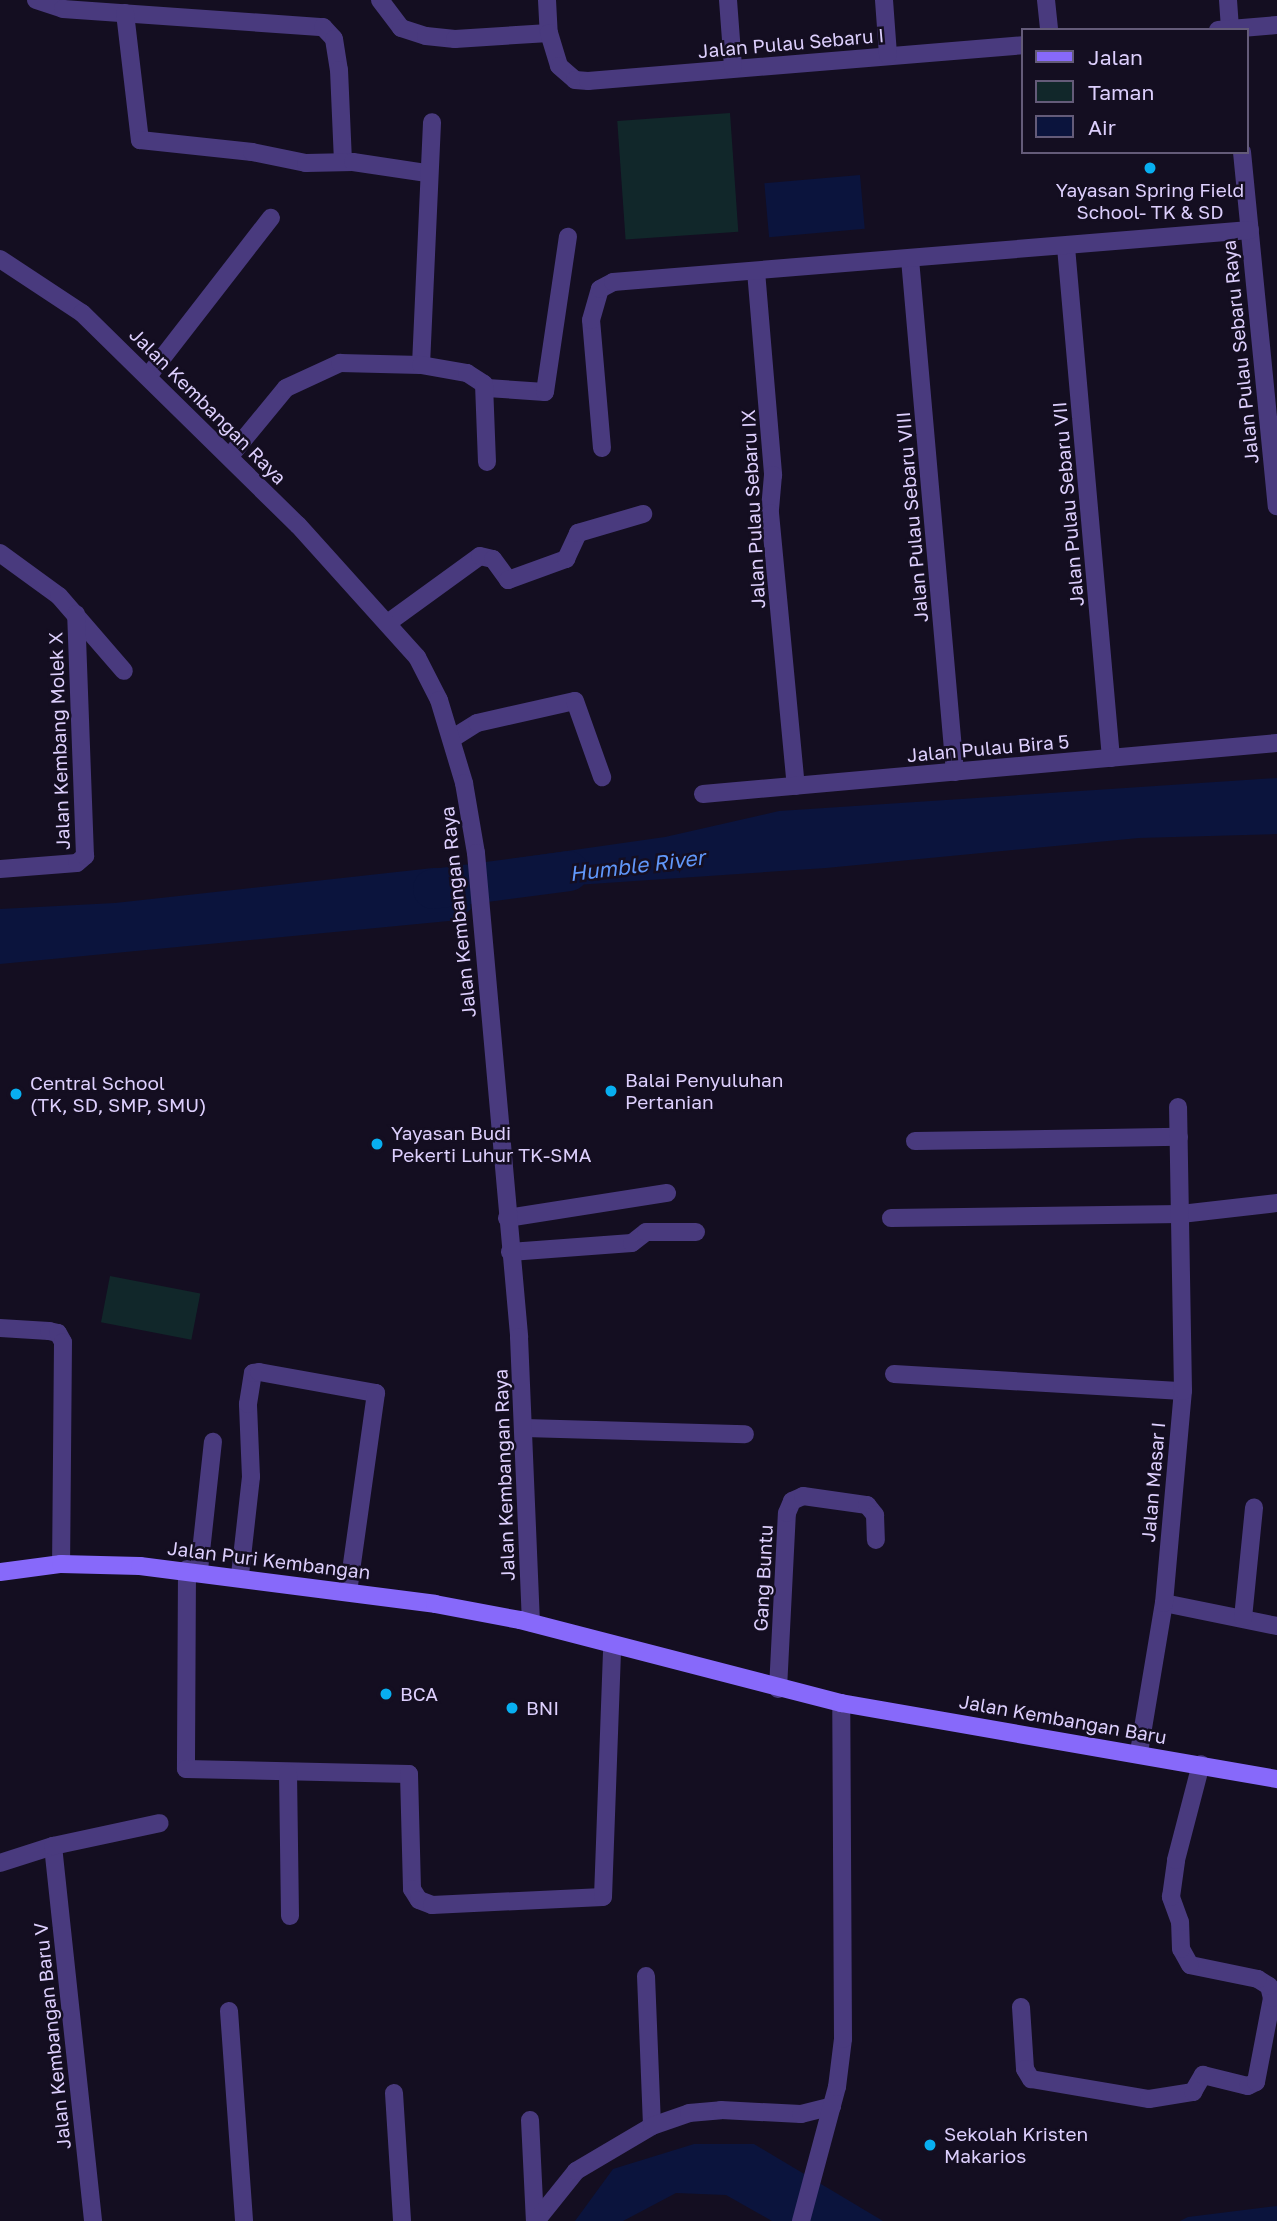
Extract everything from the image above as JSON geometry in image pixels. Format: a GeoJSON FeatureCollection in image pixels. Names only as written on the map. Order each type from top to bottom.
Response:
{"type":"FeatureCollection","features":[{"type":"Feature","properties":{"kind":"main road","name":"Jalan Puri Kembangan"},"geometry":{"type":"LineString","coordinates":[[0,1572],[61,1564],[193,1570],[348,1591],[530,1623]]}},
{"type":"Feature","properties":{"kind":"main road","name":"Jalan Kembangan Baru"},"geometry":{"type":"LineString","coordinates":[[530,1623],[778,1689],[841,1703],[1277,1777]]}},
{"type":"Feature","properties":{"kind":"street"},"geometry":{"type":"LineString","coordinates":[[36,0],[63,9],[323,27],[334,39],[340,70],[343,162]]}},
{"type":"Feature","properties":{"kind":"street"},"geometry":{"type":"LineString","coordinates":[[380,0],[401,29],[426,36],[455,39],[543,33],[547,0]]}},
{"type":"Feature","properties":{"kind":"street"},"geometry":{"type":"LineString","coordinates":[[728,0],[733,68]]}},
{"type":"Feature","properties":{"kind":"street"},"geometry":{"type":"LineString","coordinates":[[884,0],[888,55]]}},
{"type":"Feature","properties":{"kind":"street"},"geometry":{"type":"LineString","coordinates":[[1046,0],[1049,28]]}},
{"type":"Feature","properties":{"kind":"street"},"geometry":{"type":"LineString","coordinates":[[1226,28],[1228,0]]}},
{"type":"Feature","properties":{"kind":"street"},"geometry":{"type":"LineString","coordinates":[[125,13],[140,140],[252,152],[306,163],[343,162],[427,173]]}},
{"type":"Feature","properties":{"kind":"street"},"geometry":{"type":"LineString","coordinates":[[1236,28],[1277,24]]}},
{"type":"Feature","properties":{"kind":"street","name":"Jalan Pulau Sebaru I"},"geometry":{"type":"LineString","coordinates":[[543,33],[564,74],[588,81],[1021,45]]}},
{"type":"Feature","properties":{"kind":"street"},"geometry":{"type":"LineString","coordinates":[[421,365],[428,270],[427,173],[432,122]]}},
{"type":"Feature","properties":{"kind":"street","name":"Jalan Pulau Sebaru Raya"},"geometry":{"type":"LineString","coordinates":[[1242,154],[1270,388],[1277,506]]}},
{"type":"Feature","properties":{"kind":"street"},"geometry":{"type":"LineString","coordinates":[[149,375],[271,218]]}},
{"type":"Feature","properties":{"kind":"street"},"geometry":{"type":"LineString","coordinates":[[602,448],[591,320],[600,289],[632,280],[1066,247],[1250,230]]}},
{"type":"Feature","properties":{"kind":"street"},"geometry":{"type":"LineString","coordinates":[[230,456],[286,388],[304,377],[340,363],[421,365],[467,373],[487,388],[545,392],[568,237]]}},
{"type":"Feature","properties":{"kind":"street","name":"Jalan Pulau Sebaru VII"},"geometry":{"type":"LineString","coordinates":[[1066,247],[1111,758]]}},
{"type":"Feature","properties":{"kind":"street","name":"Jalan Kembangan Raya"},"geometry":{"type":"LineString","coordinates":[[0,259],[82,313],[149,375],[389,622],[417,657],[453,738],[476,853],[484,930],[525,1428],[530,1623]]}},
{"type":"Feature","properties":{"kind":"street","name":"Jalan Pulau Sebaru VIII"},"geometry":{"type":"LineString","coordinates":[[910,259],[955,772]]}},
{"type":"Feature","properties":{"kind":"street","name":"Jalan Pulau Sebaru IX"},"geometry":{"type":"LineString","coordinates":[[756,271],[773,475],[770,513],[796,786]]}},
{"type":"Feature","properties":{"kind":"street"},"geometry":{"type":"LineString","coordinates":[[487,388],[487,462]]}},
{"type":"Feature","properties":{"kind":"street"},"geometry":{"type":"LineString","coordinates":[[389,622],[480,556],[493,559],[508,580],[566,559],[578,533],[643,514]]}},
{"type":"Feature","properties":{"kind":"street"},"geometry":{"type":"LineString","coordinates":[[0,553],[41,580],[76,614],[124,671]]}},
{"type":"Feature","properties":{"kind":"street","name":"Jalan Kembang Molek X"},"geometry":{"type":"LineString","coordinates":[[0,869],[78,863],[85,856],[87,844],[76,614]]}},
{"type":"Feature","properties":{"kind":"street"},"geometry":{"type":"LineString","coordinates":[[453,738],[477,723],[575,701],[602,777]]}},
{"type":"Feature","properties":{"kind":"street","name":"Jalan Pulau Bira 5"},"geometry":{"type":"LineString","coordinates":[[703,794],[1277,743]]}},
{"type":"Feature","properties":{"kind":"street","name":"Jalan Masar I"},"geometry":{"type":"LineString","coordinates":[[1139,1752],[1164,1603],[1183,1391],[1178,1107]]}},
{"type":"Feature","properties":{"kind":"street"},"geometry":{"type":"LineString","coordinates":[[915,1141],[1179,1137]]}},
{"type":"Feature","properties":{"kind":"street"},"geometry":{"type":"LineString","coordinates":[[507,1218],[667,1193]]}},
{"type":"Feature","properties":{"kind":"street"},"geometry":{"type":"LineString","coordinates":[[891,1218],[1181,1214],[1277,1203]]}},
{"type":"Feature","properties":{"kind":"street"},"geometry":{"type":"LineString","coordinates":[[510,1252],[632,1243],[646,1232],[696,1231]]}},
{"type":"Feature","properties":{"kind":"street"},"geometry":{"type":"LineString","coordinates":[[0,1328],[58,1333],[63,1342],[61,1564]]}},
{"type":"Feature","properties":{"kind":"street"},"geometry":{"type":"LineString","coordinates":[[240,1575],[251,1477],[248,1404],[253,1373],[259,1373],[376,1394],[348,1591]]}},
{"type":"Feature","properties":{"kind":"street"},"geometry":{"type":"LineString","coordinates":[[894,1374],[1183,1391]]}},
{"type":"Feature","properties":{"kind":"street"},"geometry":{"type":"LineString","coordinates":[[525,1428],[745,1434]]}},
{"type":"Feature","properties":{"kind":"street"},"geometry":{"type":"LineString","coordinates":[[213,1442],[193,1570],[186,1769],[411,1775],[412,1889],[419,1900],[432,1905],[603,1897],[612,1646]]}},
{"type":"Feature","properties":{"kind":"street","name":"Gang Buntu"},"geometry":{"type":"LineString","coordinates":[[778,1689],[787,1513],[792,1501],[803,1496],[867,1505],[875,1515],[876,1540]]}},
{"type":"Feature","properties":{"kind":"street"},"geometry":{"type":"LineString","coordinates":[[1243,1618],[1254,1508]]}},
{"type":"Feature","properties":{"kind":"street"},"geometry":{"type":"LineString","coordinates":[[1164,1603],[1277,1626]]}},
{"type":"Feature","properties":{"kind":"street"},"geometry":{"type":"LineString","coordinates":[[802,2221],[832,2106],[843,2039],[841,1703]]}},
{"type":"Feature","properties":{"kind":"street"},"geometry":{"type":"LineString","coordinates":[[1021,2007],[1025,2069],[1031,2079],[1149,2099],[1193,2092],[1203,2075],[1248,2086],[1256,2082],[1272,1998],[1269,1986],[1258,1979],[1190,1965],[1181,1949],[1180,1922],[1170,1889],[1201,1764]]}},
{"type":"Feature","properties":{"kind":"street"},"geometry":{"type":"LineString","coordinates":[[288,1773],[290,1916]]}},
{"type":"Feature","properties":{"kind":"street"},"geometry":{"type":"LineString","coordinates":[[0,1863],[53,1846],[160,1823]]}},
{"type":"Feature","properties":{"kind":"street","name":"Jalan Kembangan Baru V"},"geometry":{"type":"LineString","coordinates":[[53,1846],[93,2221]]}},
{"type":"Feature","properties":{"kind":"street"},"geometry":{"type":"LineString","coordinates":[[646,1976],[652,2126]]}},
{"type":"Feature","properties":{"kind":"street"},"geometry":{"type":"LineString","coordinates":[[229,2011],[244,2221]]}},
{"type":"Feature","properties":{"kind":"street"},"geometry":{"type":"LineString","coordinates":[[394,2093],[402,2221]]}},
{"type":"Feature","properties":{"kind":"street"},"geometry":{"type":"LineString","coordinates":[[536,2221],[576,2171],[652,2126],[689,2113],[721,2110],[801,2114],[832,2106]]}},
{"type":"Feature","properties":{"kind":"street"},"geometry":{"type":"LineString","coordinates":[[530,2120],[536,2221]]}},
{"type":"Feature","properties":{"kind":"green space"},"geometry":{"type":"Polygon","coordinates":[[[730,113],[738,232],[626,240],[617,121],[730,113]]]}},
{"type":"Feature","properties":{"kind":"green space"},"geometry":{"type":"Polygon","coordinates":[[[110,1276],[200,1294],[191,1340],[101,1322],[110,1276]]]}},
{"type":"Feature","properties":{"kind":"water"},"geometry":{"type":"Polygon","coordinates":[[[860,175],[865,229],[769,237],[764,183],[860,175]]]}},
{"type":"Feature","properties":{"kind":"water"},"geometry":{"type":"Polygon","coordinates":[[[1277,778],[1277,834],[1139,838],[826,868],[517,889],[511,859],[665,837],[779,811],[1277,778]]]}},
{"type":"Feature","properties":{"kind":"water"},"geometry":{"type":"Polygon","coordinates":[[[433,868],[456,868],[467,873],[471,909],[459,920],[0,964],[0,909],[115,903],[433,868]]]}},
{"type":"Feature","properties":{"kind":"water"},"geometry":{"type":"Polygon","coordinates":[[[694,2144],[754,2144],[883,2221],[772,2221],[726,2195],[676,2193],[623,2221],[575,2221],[613,2169],[694,2144]]]}},
{"type":"Feature","properties":{"kind":"water"},"geometry":{"type":"Polygon","coordinates":[[[1277,2206],[1277,2221],[1180,2221],[1188,2217],[1277,2206]]]}},
{"type":"Feature","properties":{"kind":"waterway","name":"Humble River"},"geometry":{"type":"LineString","coordinates":[[433,889],[569,871]]}},
{"type":"Feature","properties":{"kind":"place","name":"Yayasan Spring Field School- TK & SD"},"geometry":{"type":"Point","coordinates":[1150,168]}},
{"type":"Feature","properties":{"kind":"place","name":"Balai Penyuluhan Pertanian"},"geometry":{"type":"Point","coordinates":[611,1091]}},
{"type":"Feature","properties":{"kind":"place","name":"Central School (TK, SD, SMP, SMU)"},"geometry":{"type":"Point","coordinates":[16,1094]}},
{"type":"Feature","properties":{"kind":"place","name":"Yayasan Budi Pekerti Luhur TK-SMA"},"geometry":{"type":"Point","coordinates":[377,1144]}},
{"type":"Feature","properties":{"kind":"place","name":"BCA"},"geometry":{"type":"Point","coordinates":[386,1694]}},
{"type":"Feature","properties":{"kind":"place","name":"BNI"},"geometry":{"type":"Point","coordinates":[512,1708]}},
{"type":"Feature","properties":{"kind":"place","name":"Sekolah Kristen Makarios"},"geometry":{"type":"Point","coordinates":[930,2145]}}]}
